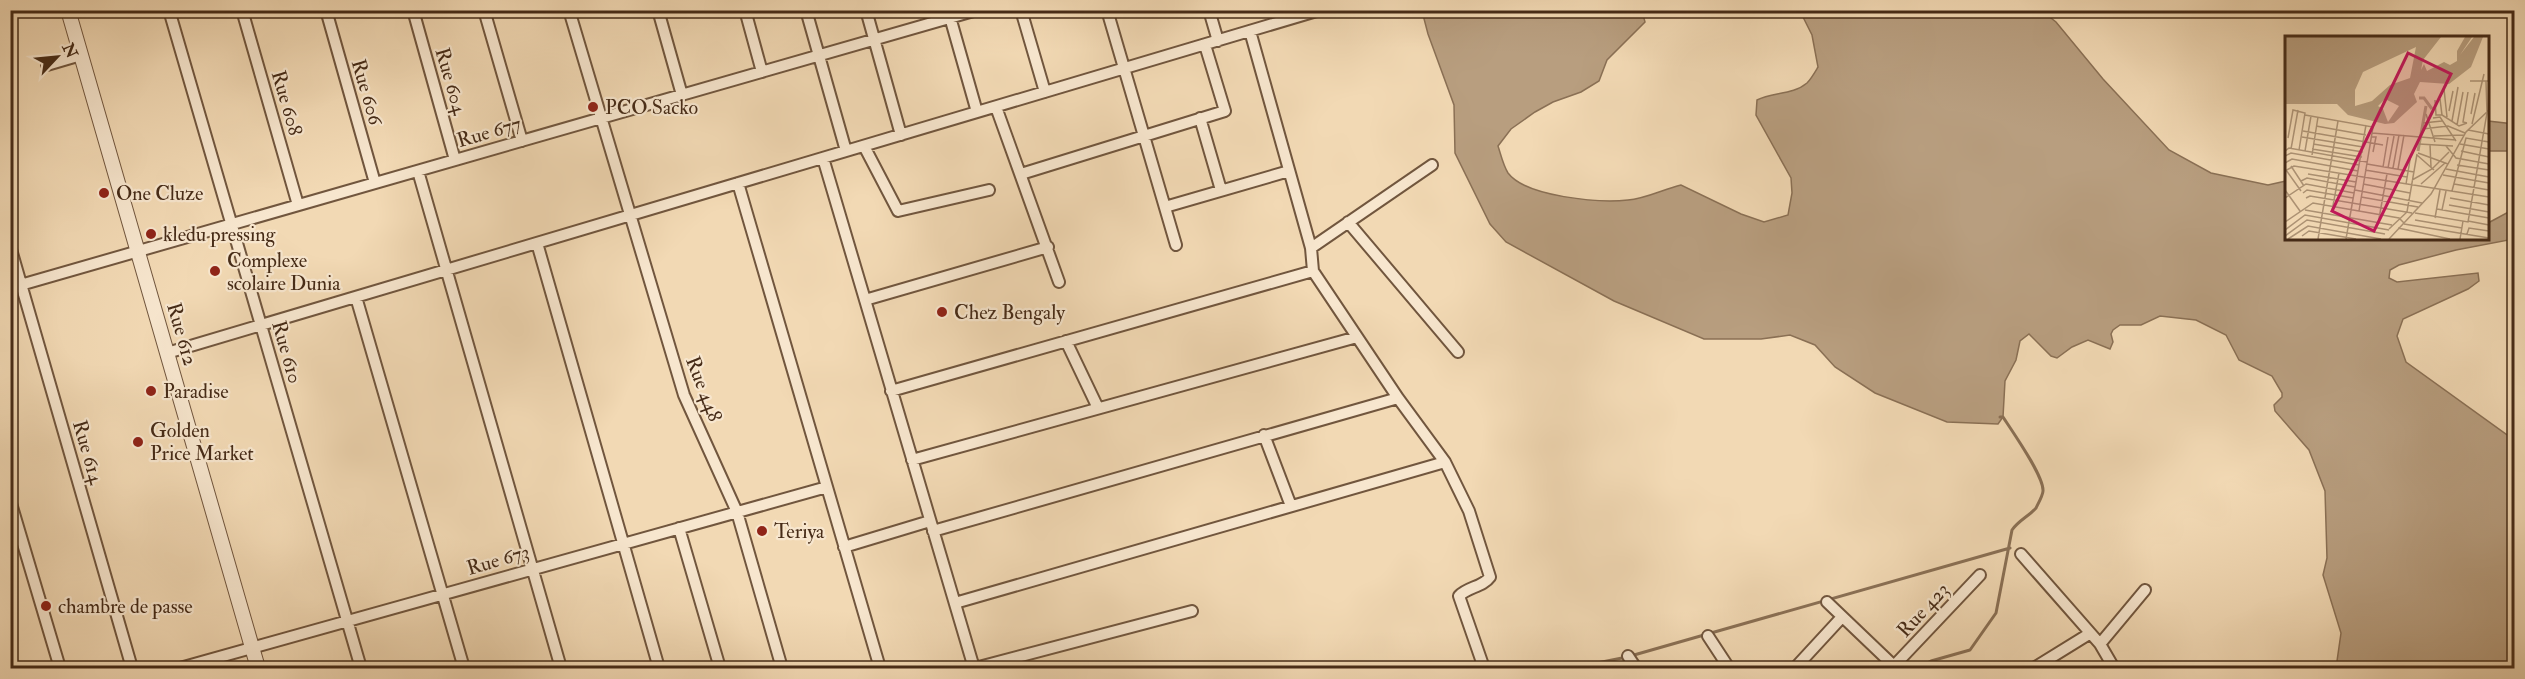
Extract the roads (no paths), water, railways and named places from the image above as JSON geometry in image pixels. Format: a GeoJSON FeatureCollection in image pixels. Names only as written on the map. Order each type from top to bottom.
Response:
{"type":"FeatureCollection","features":[{"type":"Feature","properties":{"kind":"street","name":"Rue 612"},"geometry":{"type":"LineString","coordinates":[[68,10],[258,669]]}},
{"type":"Feature","properties":{"kind":"street","name":"Rue 610"},"geometry":{"type":"LineString","coordinates":[[169,10],[361,669]]}},
{"type":"Feature","properties":{"kind":"street","name":"Rue 608"},"geometry":{"type":"LineString","coordinates":[[242,10],[298,206]]}},
{"type":"Feature","properties":{"kind":"street","name":"Rue 606"},"geometry":{"type":"LineString","coordinates":[[326,10],[375,183]]}},
{"type":"Feature","properties":{"kind":"street","name":"Rue 604"},"geometry":{"type":"LineString","coordinates":[[413,10],[454,160]]}},
{"type":"Feature","properties":{"kind":"street"},"geometry":{"type":"LineString","coordinates":[[484,10],[522,141]]}},
{"type":"Feature","properties":{"kind":"street","name":"Rue 448"},"geometry":{"type":"LineString","coordinates":[[569,10],[684,395],[737,512],[782,669]]}},
{"type":"Feature","properties":{"kind":"street"},"geometry":{"type":"LineString","coordinates":[[658,10],[682,95]]}},
{"type":"Feature","properties":{"kind":"street"},"geometry":{"type":"LineString","coordinates":[[745,10],[762,72]]}},
{"type":"Feature","properties":{"kind":"street"},"geometry":{"type":"LineString","coordinates":[[806,10],[846,151]]}},
{"type":"Feature","properties":{"kind":"street"},"geometry":{"type":"LineString","coordinates":[[866,10],[901,135]]}},
{"type":"Feature","properties":{"kind":"street","name":"Rue 677"},"geometry":{"type":"LineString","coordinates":[[16,286],[874,40],[949,14],[977,10]]}},
{"type":"Feature","properties":{"kind":"street"},"geometry":{"type":"LineString","coordinates":[[1022,10],[1045,92]]}},
{"type":"Feature","properties":{"kind":"street"},"geometry":{"type":"LineString","coordinates":[[1107,10],[1176,245]]}},
{"type":"Feature","properties":{"kind":"street"},"geometry":{"type":"LineString","coordinates":[[1209,10],[1218,41]]}},
{"type":"Feature","properties":{"kind":"street"},"geometry":{"type":"LineString","coordinates":[[167,353],[1320,10]]}},
{"type":"Feature","properties":{"kind":"street"},"geometry":{"type":"LineString","coordinates":[[949,14],[978,112]]}},
{"type":"Feature","properties":{"kind":"street"},"geometry":{"type":"LineString","coordinates":[[1250,31],[1311,248],[1312,271],[1398,398],[1445,462],[1469,511],[1490,577],[1487,582],[1464,591],[1459,596],[1484,669]]}},
{"type":"Feature","properties":{"kind":"street"},"geometry":{"type":"LineString","coordinates":[[1021,174],[1225,111],[1205,45]]}},
{"type":"Feature","properties":{"kind":"street"},"geometry":{"type":"LineString","coordinates":[[47,65],[81,55]]}},
{"type":"Feature","properties":{"kind":"street"},"geometry":{"type":"LineString","coordinates":[[996,107],[1059,282]]}},
{"type":"Feature","properties":{"kind":"street"},"geometry":{"type":"LineString","coordinates":[[1200,118],[1221,190]]}},
{"type":"Feature","properties":{"kind":"street"},"geometry":{"type":"LineString","coordinates":[[864,146],[898,211],[989,190]]}},
{"type":"Feature","properties":{"kind":"street"},"geometry":{"type":"LineString","coordinates":[[823,158],[974,669],[1192,612]]}},
{"type":"Feature","properties":{"kind":"street"},"geometry":{"type":"LineString","coordinates":[[1311,248],[1432,165]]}},
{"type":"Feature","properties":{"kind":"street"},"geometry":{"type":"LineString","coordinates":[[418,171],[561,669]]}},
{"type":"Feature","properties":{"kind":"street"},"geometry":{"type":"LineString","coordinates":[[1165,207],[1289,171]]}},
{"type":"Feature","properties":{"kind":"street"},"geometry":{"type":"LineString","coordinates":[[738,183],[880,669]]}},
{"type":"Feature","properties":{"kind":"street"},"geometry":{"type":"LineString","coordinates":[[1348,222],[1458,352]]}},
{"type":"Feature","properties":{"kind":"street"},"geometry":{"type":"LineString","coordinates":[[537,243],[659,669]]}},
{"type":"Feature","properties":{"kind":"street","name":"Rue 614"},"geometry":{"type":"LineString","coordinates":[[10,246],[16,286],[132,669]]}},
{"type":"Feature","properties":{"kind":"street"},"geometry":{"type":"LineString","coordinates":[[865,300],[1048,247]]}},
{"type":"Feature","properties":{"kind":"street"},"geometry":{"type":"LineString","coordinates":[[891,391],[1312,271]]}},
{"type":"Feature","properties":{"kind":"street"},"geometry":{"type":"LineString","coordinates":[[356,297],[464,669]]}},
{"type":"Feature","properties":{"kind":"street"},"geometry":{"type":"LineString","coordinates":[[912,460],[1357,337]]}},
{"type":"Feature","properties":{"kind":"street"},"geometry":{"type":"LineString","coordinates":[[1066,341],[1098,408]]}},
{"type":"Feature","properties":{"kind":"street"},"geometry":{"type":"LineString","coordinates":[[844,547],[932,526],[1398,398]]}},
{"type":"Feature","properties":{"kind":"street"},"geometry":{"type":"LineString","coordinates":[[1264,435],[1291,506]]}},
{"type":"Feature","properties":{"kind":"street"},"geometry":{"type":"LineString","coordinates":[[955,603],[1445,462]]}},
{"type":"Feature","properties":{"kind":"street","name":"Rue 673"},"geometry":{"type":"LineString","coordinates":[[180,669],[827,487]]}},
{"type":"Feature","properties":{"kind":"street"},"geometry":{"type":"LineString","coordinates":[[10,500],[60,669]]}},
{"type":"Feature","properties":{"kind":"street"},"geometry":{"type":"LineString","coordinates":[[679,528],[720,669]]}},
{"type":"Feature","properties":{"kind":"street"},"geometry":{"type":"LineString","coordinates":[[2021,554],[2100,645],[2114,669]]}},
{"type":"Feature","properties":{"kind":"street","name":"Rue 423"},"geometry":{"type":"LineString","coordinates":[[1893,667],[1980,575]]}},
{"type":"Feature","properties":{"kind":"street"},"geometry":{"type":"LineString","coordinates":[[2100,645],[2145,590]]}},
{"type":"Feature","properties":{"kind":"street"},"geometry":{"type":"LineString","coordinates":[[1827,602],[1893,667]]}},
{"type":"Feature","properties":{"kind":"street"},"geometry":{"type":"LineString","coordinates":[[1795,669],[1842,617]]}},
{"type":"Feature","properties":{"kind":"street"},"geometry":{"type":"LineString","coordinates":[[2034,669],[2089,634]]}},
{"type":"Feature","properties":{"kind":"street"},"geometry":{"type":"LineString","coordinates":[[1708,636],[1729,669]]}},
{"type":"Feature","properties":{"kind":"street"},"geometry":{"type":"LineString","coordinates":[[1628,656],[1636,669]]}},
{"type":"Feature","properties":{"kind":"waterway"},"geometry":{"type":"LineString","coordinates":[[1917,668],[1931,661],[1970,650],[1996,613],[2012,530],[2036,508],[2042,495],[2042,484],[2033,465],[2003,417],[2000,417]]}},
{"type":"Feature","properties":{"kind":"waterway"},"geometry":{"type":"LineString","coordinates":[[1711,633],[2010,548]]}},
{"type":"Feature","properties":{"kind":"waterway"},"geometry":{"type":"LineString","coordinates":[[1572,668],[1627,657],[1704,635]]}},
{"type":"Feature","properties":{"kind":"place","name":"PCO Sacko"},"geometry":{"type":"Point","coordinates":[593,107]}},
{"type":"Feature","properties":{"kind":"place","name":"One Cluze"},"geometry":{"type":"Point","coordinates":[104,193]}},
{"type":"Feature","properties":{"kind":"place","name":"kledu pressing"},"geometry":{"type":"Point","coordinates":[151,234]}},
{"type":"Feature","properties":{"kind":"place","name":"Complexe scolaire Dunia"},"geometry":{"type":"Point","coordinates":[215,271]}},
{"type":"Feature","properties":{"kind":"place","name":"Chez Bengaly"},"geometry":{"type":"Point","coordinates":[942,312]}},
{"type":"Feature","properties":{"kind":"place","name":"Paradise"},"geometry":{"type":"Point","coordinates":[151,391]}},
{"type":"Feature","properties":{"kind":"place","name":"Golden Price Market"},"geometry":{"type":"Point","coordinates":[138,442]}},
{"type":"Feature","properties":{"kind":"place","name":"Teriya"},"geometry":{"type":"Point","coordinates":[762,531]}},
{"type":"Feature","properties":{"kind":"place","name":"chambre de passe"},"geometry":{"type":"Point","coordinates":[46,606]}}]}
